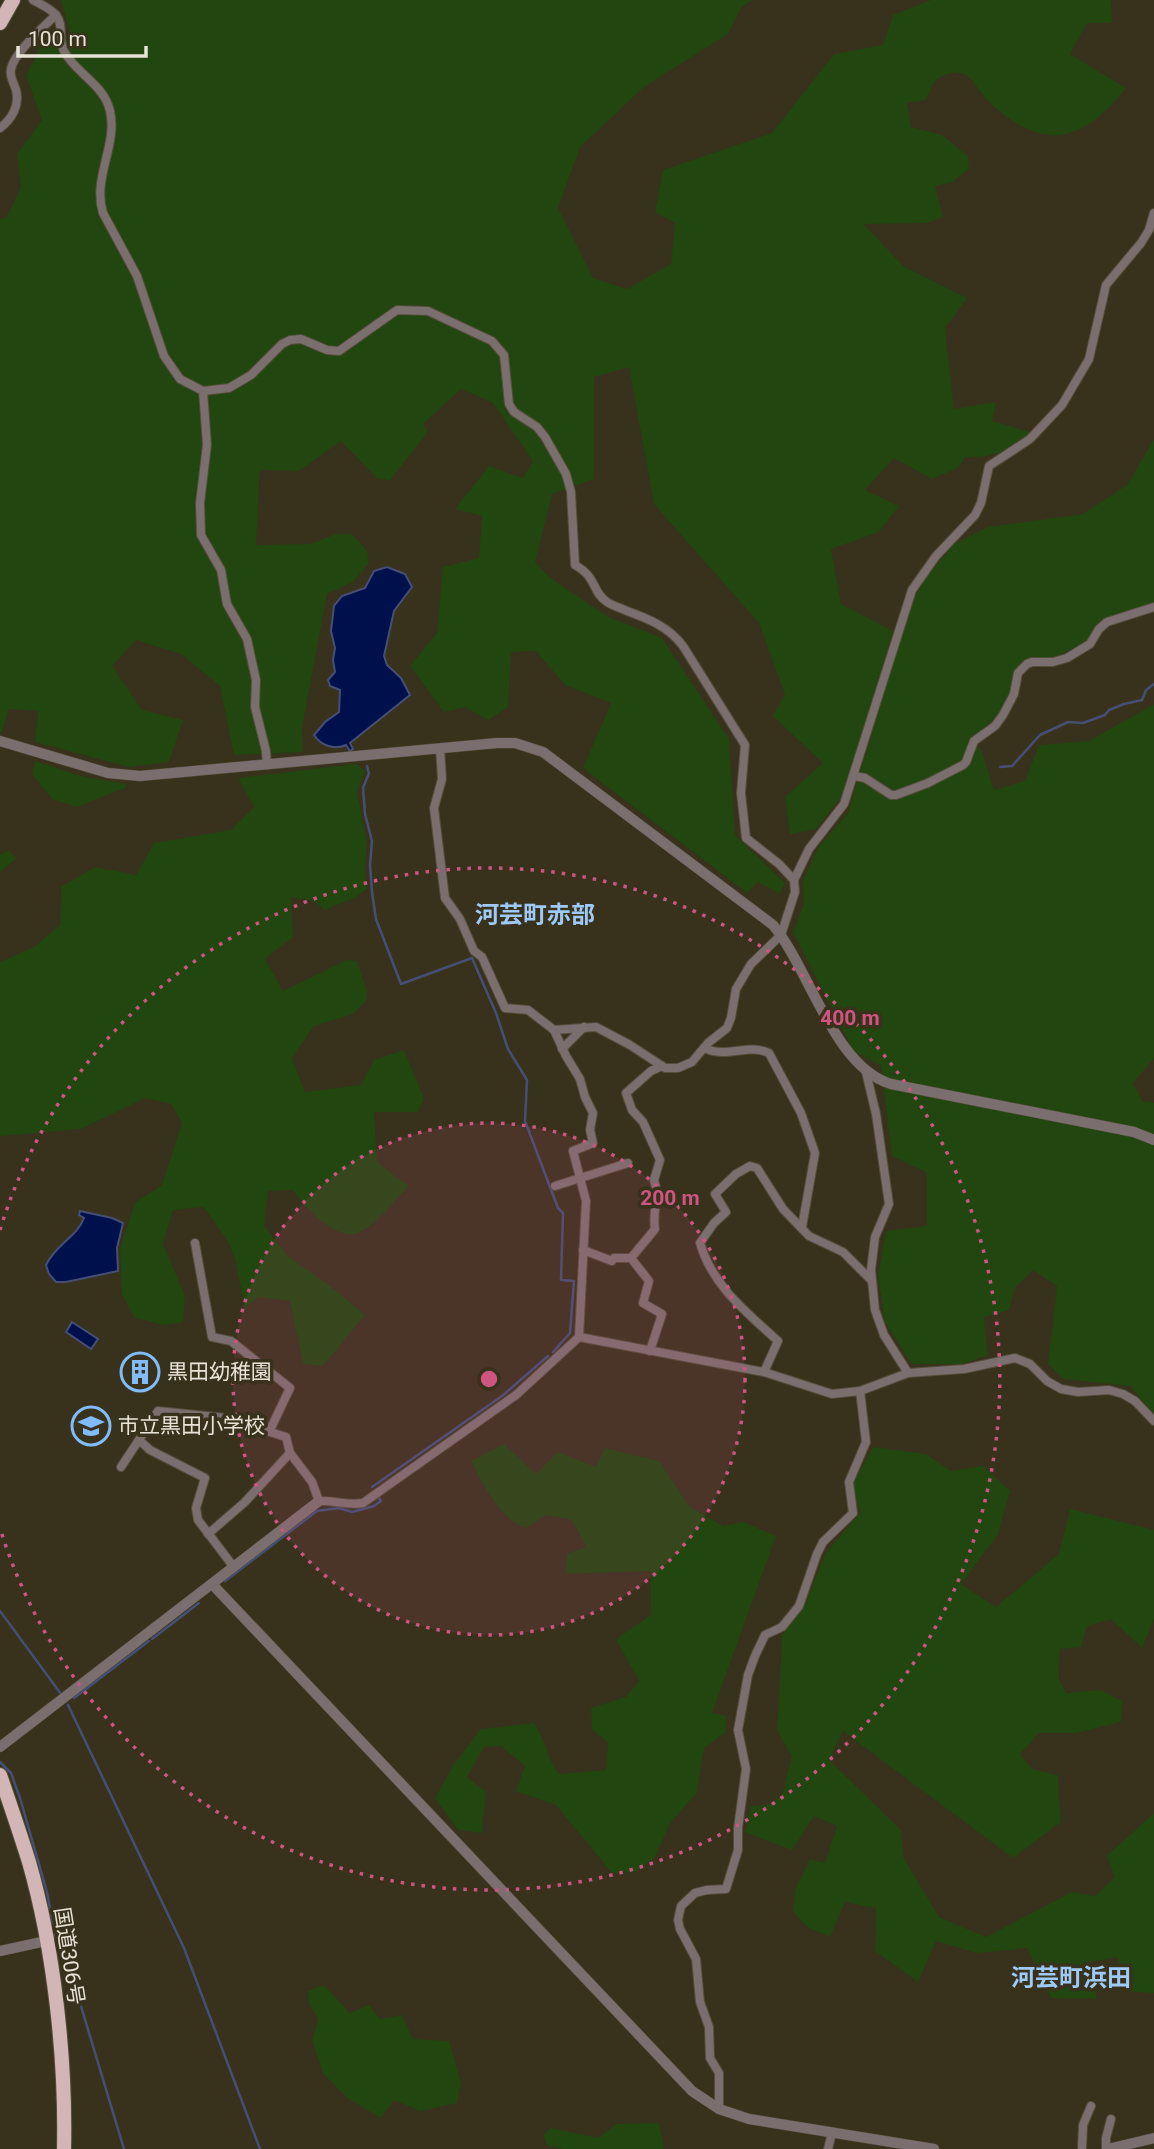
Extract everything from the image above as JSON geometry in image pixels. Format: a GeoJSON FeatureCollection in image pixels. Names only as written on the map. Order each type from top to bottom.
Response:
{"type":"FeatureCollection","features":[{"type":"Feature","properties":{"kind":"highway"},"geometry":{"type":"LineString","coordinates":[[0,23],[13,0]]}},
{"type":"Feature","properties":{"kind":"highway","name":"国道306号"},"geometry":{"type":"LineString","coordinates":[[0,1775],[6,1812],[29,1862],[46,1941],[61,2051],[64,2149]]}},
{"type":"Feature","properties":{"kind":"street"},"geometry":{"type":"LineString","coordinates":[[33,0],[54,14],[60,23],[61,42],[65,53],[106,99],[111,113],[100,202],[103,213],[137,276],[164,356],[180,379],[204,391],[229,388],[251,375],[282,344],[290,340],[300,340],[332,351],[345,348],[397,310],[428,312],[492,341],[504,355],[509,404],[514,412],[537,427],[566,474],[571,492],[575,565],[590,575],[599,594],[606,601],[658,623],[677,637],[745,745],[741,785],[746,838],[779,864],[794,880]]}},
{"type":"Feature","properties":{"kind":"street"},"geometry":{"type":"LineString","coordinates":[[0,128],[9,120],[16,106],[16,91],[10,70],[34,35],[54,14]]}},
{"type":"Feature","properties":{"kind":"street"},"geometry":{"type":"LineString","coordinates":[[554,1030],[596,1027],[653,1058],[662,1066],[671,1068],[684,1067],[692,1062],[727,1028],[732,1018],[736,989],[751,964],[781,934],[794,892],[794,880],[809,849],[844,804],[912,590],[936,556],[975,515],[981,503],[989,466],[1030,439],[1062,405],[1077,383],[1091,351],[1106,285],[1141,243],[1149,230],[1154,213]]}},
{"type":"Feature","properties":{"kind":"street"},"geometry":{"type":"LineString","coordinates":[[204,391],[207,445],[200,503],[201,535],[220,570],[226,604],[247,639],[256,680],[256,707],[267,765]]}},
{"type":"Feature","properties":{"kind":"street"},"geometry":{"type":"LineString","coordinates":[[855,776],[864,778],[891,795],[896,795],[928,783],[962,765],[968,759],[974,741],[995,726],[1003,715],[1014,694],[1018,673],[1027,664],[1067,658],[1090,644],[1107,622],[1154,607]]}},
{"type":"Feature","properties":{"kind":"street"},"geometry":{"type":"LineString","coordinates":[[0,741],[108,773],[140,776],[515,743],[542,752],[773,925],[781,934],[843,1045],[866,1072],[891,1084],[1134,1132],[1154,1140]]}},
{"type":"Feature","properties":{"kind":"street"},"geometry":{"type":"LineString","coordinates":[[0,1747],[319,1501],[355,1504],[371,1498],[516,1395],[579,1337],[586,1201],[573,1151],[593,1143],[590,1130],[593,1112],[580,1079],[554,1030],[528,1010],[505,1008],[482,957],[474,951],[460,919],[444,898],[434,808],[442,779],[440,748]]}},
{"type":"Feature","properties":{"kind":"street"},"geometry":{"type":"LineString","coordinates":[[562,1049],[584,1027]]}},
{"type":"Feature","properties":{"kind":"street"},"geometry":{"type":"LineString","coordinates":[[704,1048],[717,1053],[752,1050],[769,1053],[802,1113],[815,1153],[802,1227]]}},
{"type":"Feature","properties":{"kind":"street"},"geometry":{"type":"LineString","coordinates":[[631,1258],[655,1229],[654,1180],[660,1160],[643,1122],[632,1110],[626,1093],[662,1066]]}},
{"type":"Feature","properties":{"kind":"street"},"geometry":{"type":"LineString","coordinates":[[866,1072],[876,1114],[889,1204],[875,1237],[871,1280],[879,1326],[908,1373]]}},
{"type":"Feature","properties":{"kind":"street"},"geometry":{"type":"LineString","coordinates":[[555,1186],[628,1163]]}},
{"type":"Feature","properties":{"kind":"street"},"geometry":{"type":"LineString","coordinates":[[764,1372],[778,1341],[743,1309],[714,1276],[700,1242],[714,1223],[726,1213],[715,1194],[736,1174],[750,1166],[761,1170],[783,1209],[817,1241],[843,1252],[871,1280]]}},
{"type":"Feature","properties":{"kind":"street"},"geometry":{"type":"LineString","coordinates":[[195,1243],[212,1337],[231,1341],[290,1388],[270,1430]]}},
{"type":"Feature","properties":{"kind":"street"},"geometry":{"type":"LineString","coordinates":[[583,1250],[612,1261],[614,1258],[631,1258]]}},
{"type":"Feature","properties":{"kind":"street"},"geometry":{"type":"LineString","coordinates":[[631,1258],[649,1281],[643,1303],[662,1314],[650,1351]]}},
{"type":"Feature","properties":{"kind":"street"},"geometry":{"type":"LineString","coordinates":[[579,1337],[764,1372],[832,1394],[860,1391],[908,1373],[964,1369],[1020,1359],[1061,1389],[1078,1392],[1109,1390],[1124,1394],[1135,1401],[1154,1421]]}},
{"type":"Feature","properties":{"kind":"street"},"geometry":{"type":"LineString","coordinates":[[719,2109],[719,2073],[710,2058],[709,2027],[700,2001],[697,1964],[680,1930],[678,1915],[684,1902],[695,1893],[707,1889],[726,1889],[729,1883],[738,1850],[738,1828],[747,1769],[738,1730],[748,1675],[762,1638],[782,1627],[799,1606],[823,1542],[853,1513],[849,1482],[866,1442],[860,1391]]}},
{"type":"Feature","properties":{"kind":"street"},"geometry":{"type":"LineString","coordinates":[[121,1467],[158,1411],[226,1418],[286,1437],[290,1453],[312,1482],[319,1501]]}},
{"type":"Feature","properties":{"kind":"street"},"geometry":{"type":"LineString","coordinates":[[139,1440],[150,1450],[205,1478],[195,1512],[198,1520],[233,1566]]}},
{"type":"Feature","properties":{"kind":"street"},"geometry":{"type":"LineString","coordinates":[[208,1534],[245,1502],[290,1453]]}},
{"type":"Feature","properties":{"kind":"street"},"geometry":{"type":"LineString","coordinates":[[212,1584],[691,2091],[719,2109],[749,2119],[934,2149]]}},
{"type":"Feature","properties":{"kind":"street"},"geometry":{"type":"LineString","coordinates":[[0,1951],[46,1941]]}},
{"type":"Feature","properties":{"kind":"street"},"geometry":{"type":"LineString","coordinates":[[1083,2149],[1083,2125],[1091,2106]]}},
{"type":"Feature","properties":{"kind":"street"},"geometry":{"type":"LineString","coordinates":[[1111,2119],[1106,2138],[1107,2149],[1154,2138]]}},
{"type":"Feature","properties":{"kind":"street"},"geometry":{"type":"LineString","coordinates":[[828,2149],[832,2133]]}},
{"type":"Feature","properties":{"kind":"green space"},"geometry":{"type":"Polygon","coordinates":[[[61,0],[753,0],[742,7],[728,34],[644,87],[580,147],[558,208],[593,278],[627,289],[671,264],[675,223],[655,212],[663,170],[772,133],[834,54],[883,45],[893,15],[931,0],[1111,0],[1112,23],[1087,23],[1070,54],[1126,88],[1093,121],[1076,131],[1060,135],[1043,134],[1025,128],[987,100],[969,77],[958,73],[935,81],[926,100],[907,103],[911,127],[942,135],[968,156],[969,169],[952,182],[935,186],[943,217],[927,223],[864,224],[903,266],[967,298],[945,328],[954,409],[996,402],[992,421],[1033,433],[1001,452],[965,457],[958,468],[932,479],[894,458],[865,490],[899,506],[879,532],[831,549],[841,604],[893,631],[843,795],[816,829],[790,834],[785,797],[823,763],[773,716],[785,695],[759,623],[654,504],[629,367],[594,377],[594,479],[552,494],[535,562],[549,577],[608,617],[662,638],[729,739],[735,835],[785,883],[780,894],[758,882],[747,893],[583,768],[611,703],[565,685],[536,651],[511,652],[508,707],[488,720],[465,707],[444,712],[410,666],[437,633],[443,567],[479,558],[482,516],[455,509],[489,466],[523,478],[533,461],[493,403],[461,389],[423,424],[428,432],[390,480],[378,479],[341,441],[299,471],[260,470],[256,545],[311,544],[336,534],[352,534],[367,551],[369,563],[353,582],[327,594],[302,728],[303,752],[234,755],[220,686],[181,654],[136,640],[112,666],[142,710],[183,720],[169,762],[129,767],[35,742],[38,711],[9,709],[0,732],[0,219],[6,218],[21,187],[17,154],[42,120],[26,76],[41,45],[72,39],[61,0]]]}},
{"type":"Feature","properties":{"kind":"green space"},"geometry":{"type":"Polygon","coordinates":[[[1154,439],[1154,603],[1108,620],[1087,642],[1051,658],[1031,659],[995,723],[973,737],[982,752],[994,790],[1025,781],[1039,745],[1089,741],[1154,704],[1154,1058],[1133,1083],[1142,1101],[1154,1103],[1154,1414],[1130,1386],[1063,1379],[1048,1364],[1057,1286],[1033,1270],[1015,1288],[1009,1310],[984,1317],[988,1355],[962,1364],[912,1364],[885,1322],[878,1276],[886,1231],[927,1226],[927,1173],[892,1156],[881,1065],[854,1052],[793,932],[804,904],[803,881],[817,849],[848,813],[912,602],[925,579],[954,544],[988,527],[1083,514],[1127,485],[1154,439]]]}},
{"type":"Feature","properties":{"kind":"green space"},"geometry":{"type":"Polygon","coordinates":[[[35,761],[84,777],[126,784],[127,787],[77,807],[52,799],[32,774],[35,761]]]}},
{"type":"Feature","properties":{"kind":"green space"},"geometry":{"type":"Polygon","coordinates":[[[356,764],[365,771],[357,792],[367,842],[367,889],[354,898],[324,910],[314,901],[291,897],[293,937],[265,959],[283,991],[347,960],[357,961],[367,991],[366,1001],[353,1014],[314,1026],[292,1058],[305,1092],[361,1085],[374,1060],[404,1050],[424,1099],[418,1112],[374,1112],[377,1162],[409,1186],[366,1229],[351,1234],[341,1232],[322,1222],[293,1190],[268,1191],[264,1226],[288,1256],[365,1315],[323,1366],[303,1364],[290,1301],[259,1297],[245,1308],[235,1259],[227,1240],[204,1207],[173,1210],[163,1244],[185,1296],[183,1322],[164,1325],[135,1318],[122,1295],[120,1249],[135,1203],[162,1185],[182,1123],[171,1104],[145,1098],[81,1129],[0,1136],[0,962],[34,947],[60,925],[61,887],[95,867],[136,875],[154,843],[231,830],[254,807],[238,778],[356,764]]]}},
{"type":"Feature","properties":{"kind":"green space"},"geometry":{"type":"Polygon","coordinates":[[[8,850],[17,858],[0,872],[0,855],[8,850]]]}},
{"type":"Feature","properties":{"kind":"green space"},"geometry":{"type":"Polygon","coordinates":[[[504,1444],[536,1474],[558,1452],[596,1467],[605,1448],[659,1461],[690,1507],[723,1526],[743,1522],[776,1536],[712,1713],[727,1716],[725,1733],[704,1748],[697,1793],[670,1823],[655,1857],[635,1872],[612,1873],[556,1805],[516,1791],[525,1766],[501,1746],[484,1747],[467,1777],[486,1792],[482,1833],[458,1830],[435,1798],[454,1764],[481,1729],[534,1723],[560,1774],[606,1770],[608,1742],[592,1730],[591,1708],[626,1697],[639,1681],[616,1639],[651,1615],[651,1571],[566,1574],[567,1554],[586,1547],[572,1520],[546,1515],[526,1528],[516,1524],[493,1500],[471,1461],[504,1444]]]}},
{"type":"Feature","properties":{"kind":"green space"},"geometry":{"type":"Polygon","coordinates":[[[873,1447],[926,1454],[951,1471],[983,1466],[1010,1491],[998,1534],[961,1584],[996,1607],[1059,1554],[1070,1509],[1154,1530],[1154,1619],[1142,1648],[1111,1619],[1087,1626],[1081,1647],[1060,1649],[1059,1678],[1066,1693],[1100,1690],[1122,1701],[1121,1722],[1076,1733],[1039,1733],[1020,1754],[1032,1769],[1058,1775],[1061,1822],[1013,1858],[843,1731],[829,1760],[901,1830],[903,1857],[939,1917],[986,1937],[1072,1892],[1095,1896],[1115,1877],[1107,1856],[1154,1813],[1154,1993],[1123,1991],[1118,1957],[1089,1962],[1097,1999],[1051,1998],[1027,1948],[977,1953],[936,1941],[918,1982],[875,1951],[876,1908],[845,1902],[830,1937],[807,1927],[793,1912],[795,1890],[810,1859],[825,1863],[837,1826],[814,1816],[792,1850],[745,1832],[751,1806],[768,1805],[782,1795],[792,1756],[777,1731],[782,1636],[804,1607],[826,1553],[860,1513],[853,1484],[873,1447]]]}},
{"type":"Feature","properties":{"kind":"green space"},"geometry":{"type":"Polygon","coordinates":[[[324,1985],[350,2013],[369,2005],[380,2019],[402,2015],[413,2039],[449,2041],[461,2083],[457,2103],[420,2111],[394,2100],[381,2118],[347,2098],[323,2073],[312,2040],[318,2019],[309,2003],[308,1991],[324,1985]]]}},
{"type":"Feature","properties":{"kind":"green space"},"geometry":{"type":"Polygon","coordinates":[[[659,2123],[664,2149],[563,2149],[547,2146],[543,2135],[551,2128],[598,2138],[617,2124],[659,2123]]]}},
{"type":"Feature","properties":{"kind":"shaded area"},"geometry":{"type":"Polygon","coordinates":[[[387,567],[405,574],[412,587],[394,611],[384,656],[387,665],[401,678],[410,695],[350,743],[353,749],[350,751],[346,745],[328,746],[314,735],[325,722],[339,712],[340,690],[330,686],[328,680],[335,672],[335,648],[331,631],[334,606],[342,596],[365,588],[374,571],[387,567]]]}},
{"type":"Feature","properties":{"kind":"shaded area"},"geometry":{"type":"Polygon","coordinates":[[[80,1211],[123,1223],[117,1248],[118,1271],[56,1282],[46,1265],[55,1251],[81,1225],[84,1218],[79,1215],[80,1211]]]}},
{"type":"Feature","properties":{"kind":"shaded area"},"geometry":{"type":"Polygon","coordinates":[[[72,1322],[98,1339],[91,1349],[66,1332],[72,1322]]]}},
{"type":"Feature","properties":{"kind":"waterway"},"geometry":{"type":"LineString","coordinates":[[1000,767],[1012,766],[1040,735],[1068,722],[1083,723],[1124,704],[1142,700],[1146,690],[1154,684]]}},
{"type":"Feature","properties":{"kind":"waterway"},"geometry":{"type":"LineString","coordinates":[[367,766],[369,773],[363,788],[365,814],[372,841],[370,865],[376,919],[401,984],[472,958],[508,1049],[527,1080],[525,1121],[558,1208],[563,1213],[561,1280],[574,1281],[570,1333],[553,1352]]}},
{"type":"Feature","properties":{"kind":"waterway"},"geometry":{"type":"LineString","coordinates":[[372,1487],[502,1396],[548,1356]]}},
{"type":"Feature","properties":{"kind":"waterway"},"geometry":{"type":"LineString","coordinates":[[225,1581],[317,1511],[339,1508],[352,1512],[374,1506],[381,1501],[379,1498]]}},
{"type":"Feature","properties":{"kind":"waterway"},"geometry":{"type":"LineString","coordinates":[[152,1639],[199,1603]]}},
{"type":"Feature","properties":{"kind":"waterway"},"geometry":{"type":"LineString","coordinates":[[0,1611],[61,1694]]}},
{"type":"Feature","properties":{"kind":"waterway"},"geometry":{"type":"LineString","coordinates":[[74,1698],[149,1641]]}},
{"type":"Feature","properties":{"kind":"waterway"},"geometry":{"type":"LineString","coordinates":[[68,1705],[184,1948],[260,2149]]}},
{"type":"Feature","properties":{"kind":"waterway"},"geometry":{"type":"LineString","coordinates":[[0,1762],[11,1773],[20,1798],[47,1892],[56,1941],[61,1946],[71,1973],[124,2149]]}},
{"type":"Feature","properties":{"kind":"place","name":"黒田幼稚園"},"geometry":{"type":"Point","coordinates":[140,1372]}},
{"type":"Feature","properties":{"kind":"place","name":"市立黒田小学校"},"geometry":{"type":"Point","coordinates":[91,1426]}},
{"type":"Feature","properties":{"kind":"district","name":"河芸町赤部"},"geometry":{"type":"Point","coordinates":[535,915]}},
{"type":"Feature","properties":{"kind":"district","name":"河芸町浜田"},"geometry":{"type":"Point","coordinates":[1071,1978]}}]}
